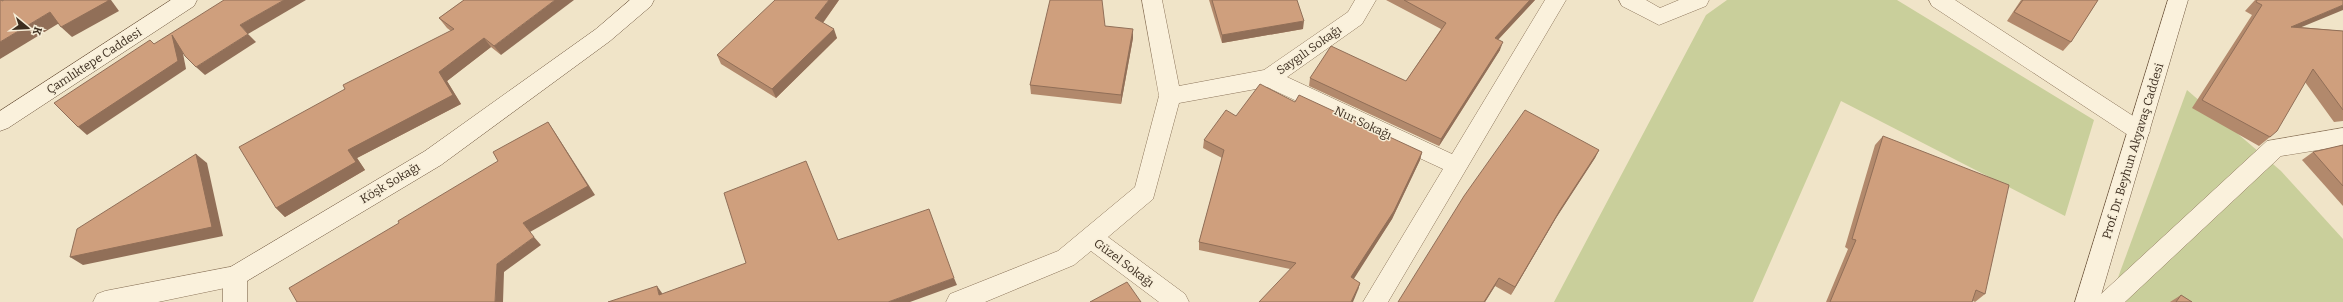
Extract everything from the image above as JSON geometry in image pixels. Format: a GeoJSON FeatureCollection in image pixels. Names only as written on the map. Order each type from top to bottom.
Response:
{"type":"FeatureCollection","features":[{"type":"Feature","properties":{"kind":"street","name":"Çamlıktepe Caddesi"},"geometry":{"type":"LineString","coordinates":[[0,122],[187,0]]}},
{"type":"Feature","properties":{"kind":"street","name":"Köşk Sokağı"},"geometry":{"type":"LineString","coordinates":[[105,302],[235,276],[433,158],[604,35],[644,0]]}},
{"type":"Feature","properties":{"kind":"street"},"geometry":{"type":"LineString","coordinates":[[958,302],[1066,258],[1145,192],[1170,96],[1152,0]]}},
{"type":"Feature","properties":{"kind":"street","name":"Saygılı Sokağı"},"geometry":{"type":"LineString","coordinates":[[1170,96],[1269,78],[1355,18],[1366,0]]}},
{"type":"Feature","properties":{"kind":"street"},"geometry":{"type":"LineString","coordinates":[[1375,302],[1556,0]]}},
{"type":"Feature","properties":{"kind":"street"},"geometry":{"type":"LineString","coordinates":[[1629,0],[1659,17],[1699,0]]}},
{"type":"Feature","properties":{"kind":"street"},"geometry":{"type":"LineString","coordinates":[[1939,0],[2139,131]]}},
{"type":"Feature","properties":{"kind":"street","name":"Prof. Dr. Beyhun Akyavaş Caddesi"},"geometry":{"type":"LineString","coordinates":[[2087,302],[2178,0]]}},
{"type":"Feature","properties":{"kind":"street","name":"Nur Sokağı"},"geometry":{"type":"LineString","coordinates":[[1269,78],[1457,166]]}},
{"type":"Feature","properties":{"kind":"street"},"geometry":{"type":"LineString","coordinates":[[2109,302],[2275,148],[2343,137]]}},
{"type":"Feature","properties":{"kind":"street","name":"Güzel Sokağı"},"geometry":{"type":"LineString","coordinates":[[1090,237],[1177,302]]}},
{"type":"Feature","properties":{"kind":"street"},"geometry":{"type":"LineString","coordinates":[[235,276],[235,302]]}},
{"type":"Feature","properties":{"kind":"green space"},"geometry":{"type":"Polygon","coordinates":[[[1727,0],[1897,0],[2094,120],[2065,216],[1841,101],[1753,302],[1554,302],[1706,15],[1727,0]]]}},
{"type":"Feature","properties":{"kind":"green space"},"geometry":{"type":"Polygon","coordinates":[[[2187,90],[2281,171],[2343,239],[2343,302],[2109,302],[2187,90]]]}},
{"type":"Feature","properties":{"kind":"building"},"geometry":{"type":"Polygon","coordinates":[[[0,0],[108,1],[61,27],[50,12],[0,42],[0,0]]]}},
{"type":"Feature","properties":{"kind":"building"},"geometry":{"type":"Polygon","coordinates":[[[224,0],[284,0],[240,25],[248,34],[196,67],[185,56],[172,35],[178,61],[78,127],[54,103],[150,40],[154,44],[224,0]]]}},
{"type":"Feature","properties":{"kind":"building"},"geometry":{"type":"Polygon","coordinates":[[[464,0],[555,0],[494,46],[484,38],[439,72],[453,95],[348,150],[356,162],[276,208],[239,147],[345,89],[343,85],[454,29],[439,18],[464,0]]]}},
{"type":"Feature","properties":{"kind":"building"},"geometry":{"type":"Polygon","coordinates":[[[775,0],[829,0],[815,18],[834,29],[772,89],[717,55],[775,0]]]}},
{"type":"Feature","properties":{"kind":"building"},"geometry":{"type":"Polygon","coordinates":[[[1050,0],[1102,0],[1105,26],[1133,29],[1121,95],[1030,85],[1050,0]]]}},
{"type":"Feature","properties":{"kind":"building"},"geometry":{"type":"Polygon","coordinates":[[[1212,0],[1297,0],[1304,21],[1222,35],[1212,0]]]}},
{"type":"Feature","properties":{"kind":"building"},"geometry":{"type":"Polygon","coordinates":[[[1404,0],[1530,0],[1495,38],[1503,42],[1441,139],[1310,78],[1331,46],[1406,81],[1446,23],[1404,0]]]}},
{"type":"Feature","properties":{"kind":"building"},"geometry":{"type":"Polygon","coordinates":[[[2023,0],[2098,0],[2071,42],[2014,12],[2023,0]]]}},
{"type":"Feature","properties":{"kind":"building"},"geometry":{"type":"Polygon","coordinates":[[[2257,0],[2343,0],[2343,5],[2291,27],[2343,31],[2343,110],[2313,69],[2277,131],[2270,137],[2202,100],[2262,5],[2256,2],[2257,0]]]}},
{"type":"Feature","properties":{"kind":"building"},"geometry":{"type":"Polygon","coordinates":[[[1260,84],[1295,102],[1299,95],[1422,152],[1394,211],[1351,277],[1360,283],[1351,302],[1259,302],[1296,263],[1199,242],[1224,150],[1204,140],[1226,110],[1236,116],[1260,84]]]}},
{"type":"Feature","properties":{"kind":"building"},"geometry":{"type":"Polygon","coordinates":[[[1525,110],[1599,150],[1560,210],[1515,287],[1499,278],[1484,302],[1398,302],[1464,196],[1525,110]]]}},
{"type":"Feature","properties":{"kind":"building"},"geometry":{"type":"Polygon","coordinates":[[[548,122],[588,186],[523,223],[534,237],[497,264],[495,302],[297,302],[289,288],[399,223],[398,221],[498,161],[493,152],[548,122]]]}},
{"type":"Feature","properties":{"kind":"building"},"geometry":{"type":"Polygon","coordinates":[[[1883,136],[2009,185],[1985,294],[1976,290],[1972,302],[1830,302],[1856,240],[1852,239],[1883,136]]]}},
{"type":"Feature","properties":{"kind":"building"},"geometry":{"type":"Polygon","coordinates":[[[2343,145],[2343,186],[2313,152],[2343,145]]]}},
{"type":"Feature","properties":{"kind":"building"},"geometry":{"type":"Polygon","coordinates":[[[196,154],[212,227],[70,257],[77,229],[196,154]]]}},
{"type":"Feature","properties":{"kind":"building"},"geometry":{"type":"Polygon","coordinates":[[[806,161],[838,240],[929,209],[954,278],[888,302],[608,302],[657,286],[659,295],[746,263],[724,193],[806,161]]]}},
{"type":"Feature","properties":{"kind":"building"},"geometry":{"type":"Polygon","coordinates":[[[1127,282],[1141,302],[1090,302],[1127,282]]]}},
{"type":"Feature","properties":{"kind":"building"},"geometry":{"type":"Polygon","coordinates":[[[2181,295],[2192,302],[2176,302],[2181,295]]]}}]}
